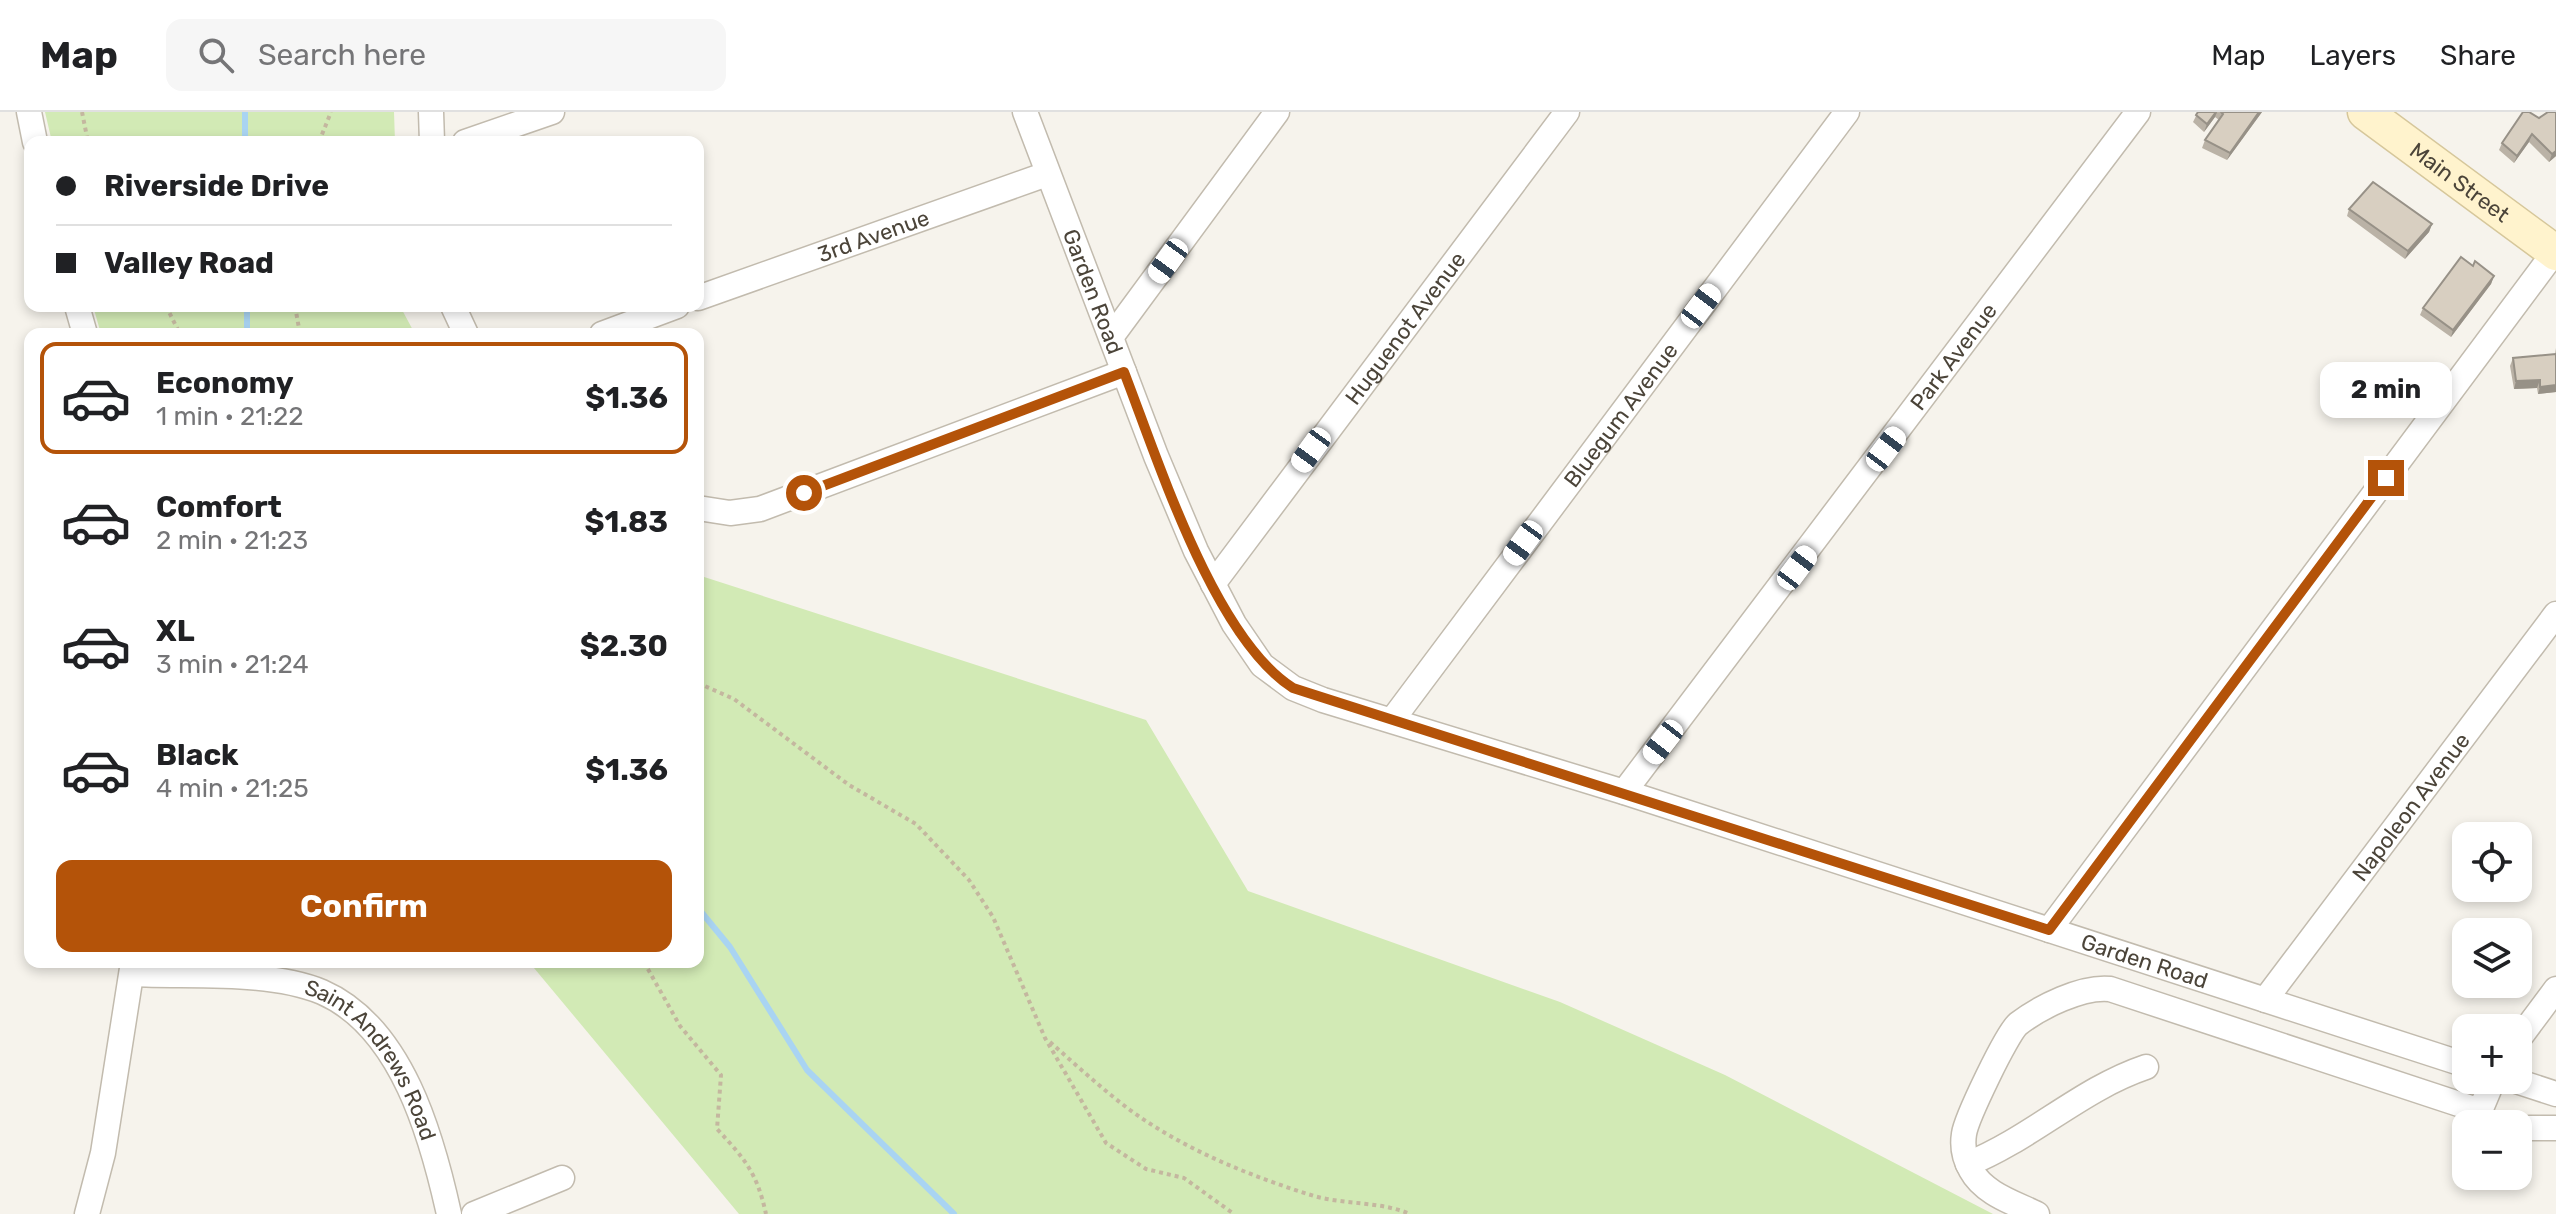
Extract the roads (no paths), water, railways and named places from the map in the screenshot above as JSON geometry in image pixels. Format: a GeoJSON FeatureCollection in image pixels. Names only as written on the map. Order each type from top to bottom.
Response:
{"type":"FeatureCollection","features":[{"type":"Feature","properties":{"kind":"street"},"geometry":{"type":"LineString","coordinates":[[29,112],[34,136]]}},
{"type":"Feature","properties":{"kind":"street"},"geometry":{"type":"LineString","coordinates":[[431,112],[432,136]]}},
{"type":"Feature","properties":{"kind":"street"},"geometry":{"type":"LineString","coordinates":[[482,136],[552,112]]}},
{"type":"Feature","properties":{"kind":"street","name":"Garden Road"},"geometry":{"type":"LineString","coordinates":[[1025,112],[1179,513],[1213,584],[1249,648],[1278,678],[1323,700],[1624,792],[2452,1060]]}},
{"type":"Feature","properties":{"kind":"street"},"geometry":{"type":"LineString","coordinates":[[1112,336],[1277,112]]}},
{"type":"Feature","properties":{"kind":"street","name":"Huguenot Avenue"},"geometry":{"type":"LineString","coordinates":[[1213,584],[1567,112]]}},
{"type":"Feature","properties":{"kind":"street","name":"Bluegum Avenue"},"geometry":{"type":"LineString","coordinates":[[1393,719],[1847,112]]}},
{"type":"Feature","properties":{"kind":"street","name":"Park Avenue"},"geometry":{"type":"LineString","coordinates":[[1624,792],[1779,592],[2138,112]]}},
{"type":"Feature","properties":{"kind":"street","name":"Main Street"},"geometry":{"type":"LineString","coordinates":[[2365,112],[2555,251]]}},
{"type":"Feature","properties":{"kind":"street","name":"3rd Avenue"},"geometry":{"type":"LineString","coordinates":[[704,296],[1047,174]]}},
{"type":"Feature","properties":{"kind":"street"},"geometry":{"type":"LineString","coordinates":[[2049,930],[2555,251]]}},
{"type":"Feature","properties":{"kind":"street"},"geometry":{"type":"LineString","coordinates":[[618,328],[661,312]]}},
{"type":"Feature","properties":{"kind":"street"},"geometry":{"type":"LineString","coordinates":[[704,509],[730,513],[760,509],[1124,372]]}},
{"type":"Feature","properties":{"kind":"street","name":"Napoleon Avenue"},"geometry":{"type":"LineString","coordinates":[[2265,1000],[2556,614]]}},
{"type":"Feature","properties":{"kind":"street"},"geometry":{"type":"LineString","coordinates":[[87,1214],[103,1153],[133,968]]}},
{"type":"Feature","properties":{"kind":"street","name":"Saint Andrews Road"},"geometry":{"type":"LineString","coordinates":[[133,968],[283,982],[322,993],[353,1013],[383,1045],[410,1087],[429,1133],[449,1214]]}},
{"type":"Feature","properties":{"kind":"street"},"geometry":{"type":"LineString","coordinates":[[2037,1214],[1987,1188],[1968,1164],[1963,1146],[1966,1122],[2013,1029],[2044,1010],[2098,989],[2120,992],[2456,1110]]}},
{"type":"Feature","properties":{"kind":"street"},"geometry":{"type":"LineString","coordinates":[[2532,1021],[2556,989]]}},
{"type":"Feature","properties":{"kind":"street"},"geometry":{"type":"LineString","coordinates":[[1968,1164],[2006,1148],[2080,1097],[2146,1067]]}},
{"type":"Feature","properties":{"kind":"street"},"geometry":{"type":"LineString","coordinates":[[2532,1086],[2556,1094]]}},
{"type":"Feature","properties":{"kind":"street"},"geometry":{"type":"LineString","coordinates":[[2532,1128],[2556,1128]]}},
{"type":"Feature","properties":{"kind":"street"},"geometry":{"type":"LineString","coordinates":[[474,1214],[562,1178]]}},
{"type":"Feature","properties":{"kind":"waterway"},"geometry":{"type":"LineString","coordinates":[[245,112],[245,136]]}},
{"type":"Feature","properties":{"kind":"waterway"},"geometry":{"type":"LineString","coordinates":[[247,312],[247,328]]}},
{"type":"Feature","properties":{"kind":"waterway"},"geometry":{"type":"LineString","coordinates":[[704,915],[730,947],[807,1070],[954,1214]]}}]}
